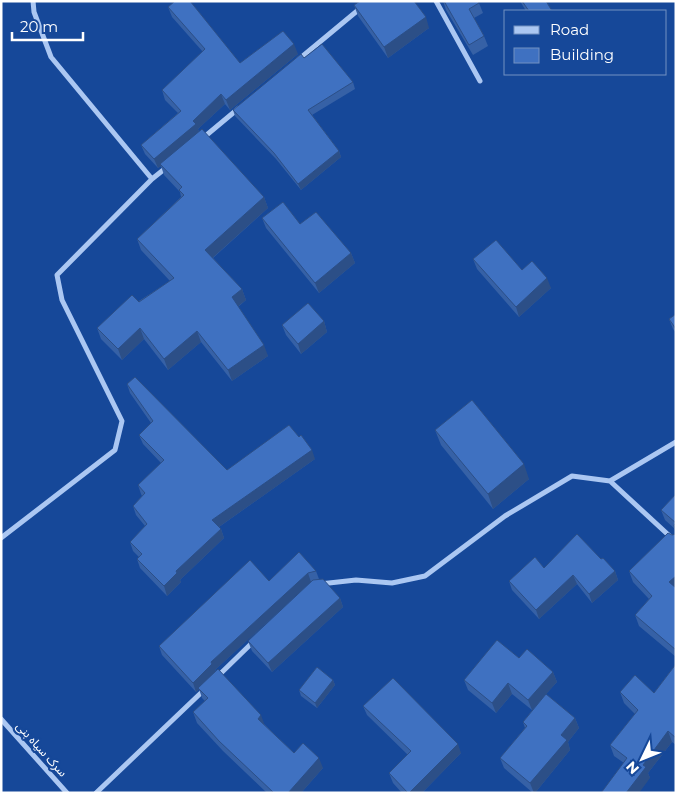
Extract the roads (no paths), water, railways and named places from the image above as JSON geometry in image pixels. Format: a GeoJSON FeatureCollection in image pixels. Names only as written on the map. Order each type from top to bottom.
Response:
{"type":"FeatureCollection","features":[{"type":"Feature","properties":{"kind":"street"},"geometry":{"type":"LineString","coordinates":[[33,1],[34,12],[51,56],[152,179]]}},
{"type":"Feature","properties":{"kind":"street"},"geometry":{"type":"LineString","coordinates":[[294,62],[369,1]]}},
{"type":"Feature","properties":{"kind":"street"},"geometry":{"type":"LineString","coordinates":[[436,1],[480,81]]}},
{"type":"Feature","properties":{"kind":"street"},"geometry":{"type":"LineString","coordinates":[[197,142],[242,106]]}},
{"type":"Feature","properties":{"kind":"street"},"geometry":{"type":"LineString","coordinates":[[1,538],[115,450],[122,421],[62,300],[57,275],[152,179],[175,161]]}},
{"type":"Feature","properties":{"kind":"street"},"geometry":{"type":"LineString","coordinates":[[610,481],[676,442]]}},
{"type":"Feature","properties":{"kind":"street"},"geometry":{"type":"LineString","coordinates":[[314,585],[356,580],[392,583],[425,576],[505,516],[572,476],[610,481],[676,542]]}},
{"type":"Feature","properties":{"kind":"street"},"geometry":{"type":"LineString","coordinates":[[215,679],[258,638]]}},
{"type":"Feature","properties":{"kind":"street"},"geometry":{"type":"LineString","coordinates":[[96,793],[208,685]]}},
{"type":"Feature","properties":{"kind":"street","name":"سرک سیاه بنی"},"geometry":{"type":"LineString","coordinates":[[1,719],[67,793]]}}]}
